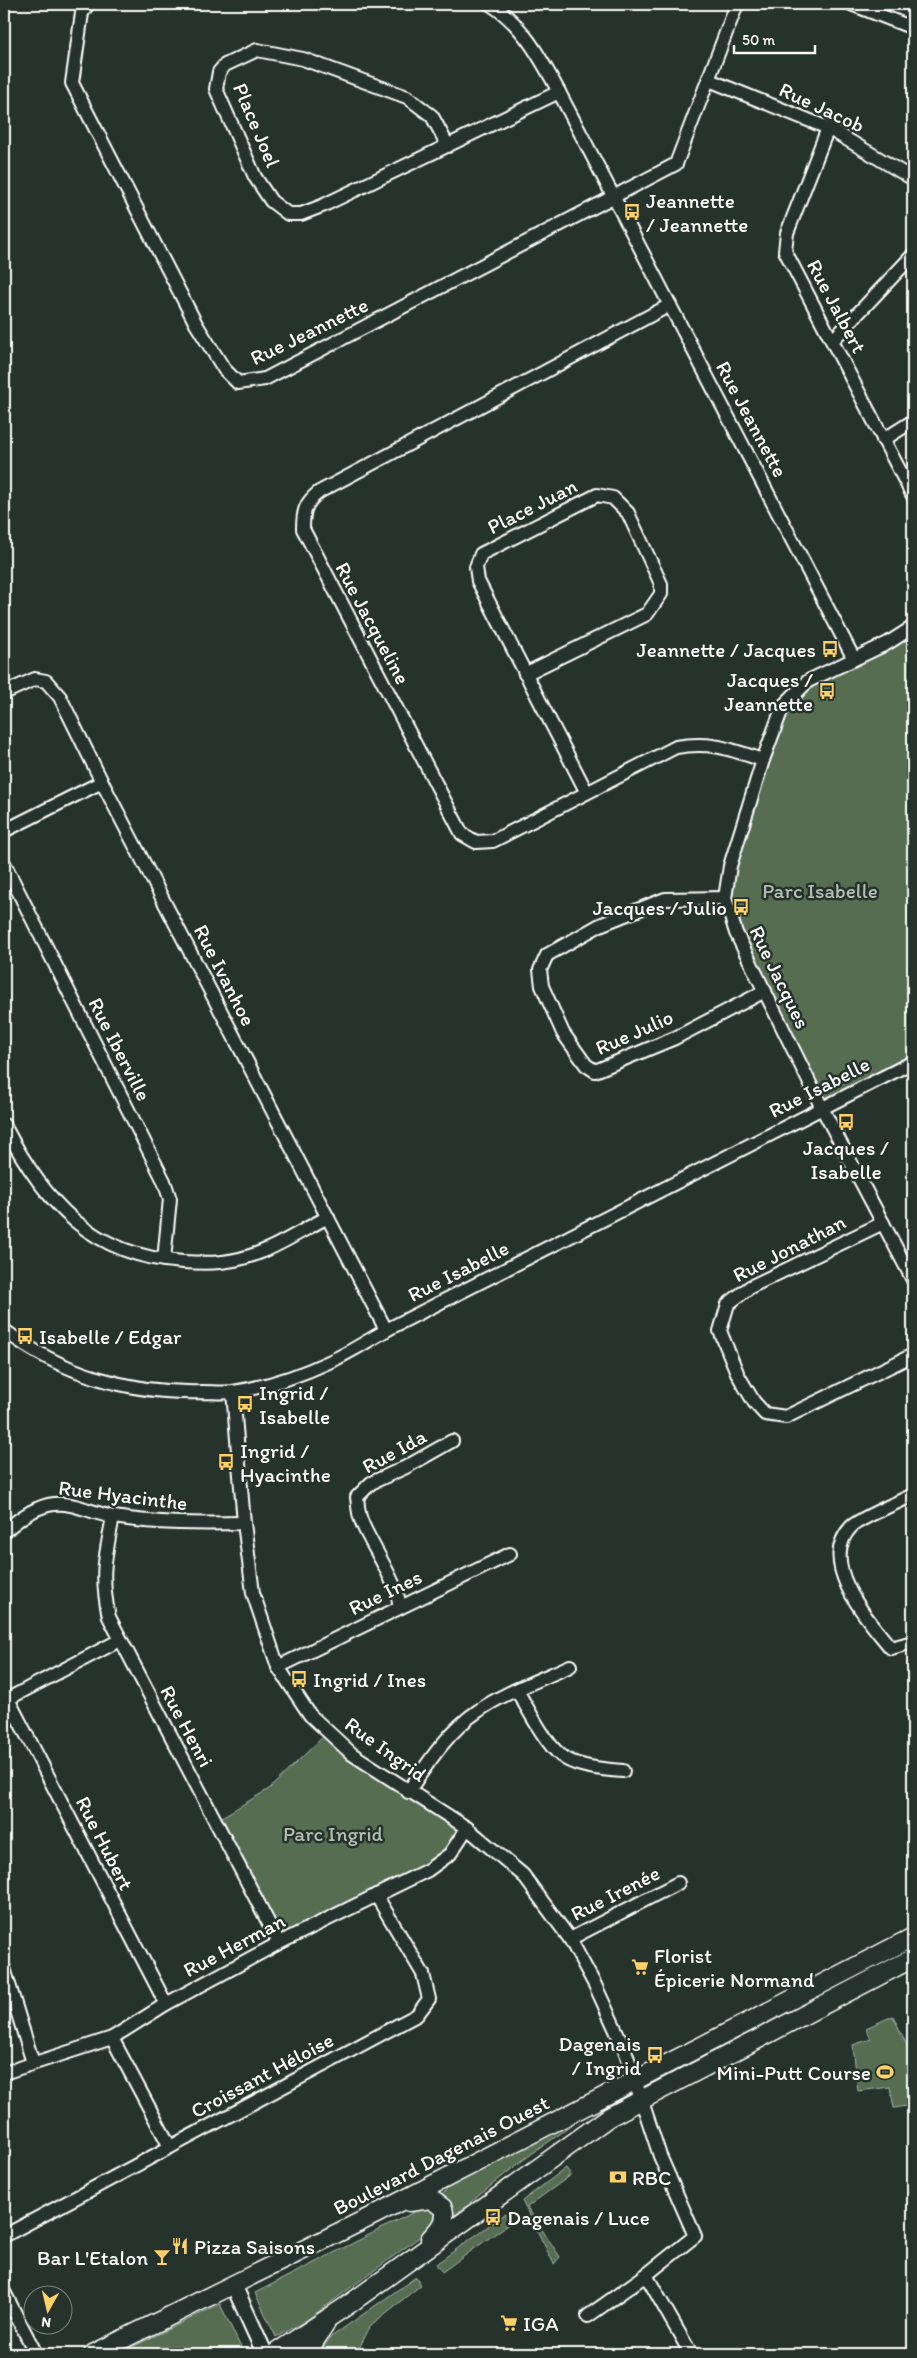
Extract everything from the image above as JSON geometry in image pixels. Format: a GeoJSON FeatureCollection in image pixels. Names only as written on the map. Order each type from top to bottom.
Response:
{"type":"FeatureCollection","features":[{"type":"Feature","properties":{"kind":"main road","name":"Boulevard Dagenais Ouest"},"geometry":{"type":"LineString","coordinates":[[93,2354],[234,2286],[635,2080],[911,1947]]}},
{"type":"Feature","properties":{"kind":"main road","name":"Boulevard Dagenais Ouest"},"geometry":{"type":"LineString","coordinates":[[274,2354],[414,2258],[595,2126],[911,1947]]}},
{"type":"Feature","properties":{"kind":"main road"},"geometry":{"type":"LineString","coordinates":[[396,2204],[431,2199],[443,2208],[445,2216],[442,2224],[414,2258]]}},
{"type":"Feature","properties":{"kind":"main road"},"geometry":{"type":"LineString","coordinates":[[306,2354],[329,2318]]}},
{"type":"Feature","properties":{"kind":"street","name":"Rue Jeannette"},"geometry":{"type":"LineString","coordinates":[[88,4],[82,13],[72,83],[196,324],[224,369],[238,383],[265,379],[676,164],[737,4]]}},
{"type":"Feature","properties":{"kind":"street","name":"Rue Jeannette"},"geometry":{"type":"LineString","coordinates":[[490,4],[508,15],[536,51],[559,92],[854,659]]}},
{"type":"Feature","properties":{"kind":"street"},"geometry":{"type":"LineString","coordinates":[[852,4],[913,28]]}},
{"type":"Feature","properties":{"kind":"street","name":"Place Joel"},"geometry":{"type":"LineString","coordinates":[[448,146],[432,116],[406,97],[303,59],[257,50],[225,65],[219,72],[216,88],[255,177],[271,201],[288,214],[301,214],[322,206],[448,146],[559,92]]}},
{"type":"Feature","properties":{"kind":"street","name":"Rue Jacob"},"geometry":{"type":"LineString","coordinates":[[709,80],[828,128],[913,179]]}},
{"type":"Feature","properties":{"kind":"street","name":"Rue Jalbert"},"geometry":{"type":"LineString","coordinates":[[828,128],[787,233],[786,251],[913,496]]}},
{"type":"Feature","properties":{"kind":"street"},"geometry":{"type":"LineString","coordinates":[[833,340],[913,255]]}},
{"type":"Feature","properties":{"kind":"street","name":"Rue Jacqueline"},"geometry":{"type":"LineString","coordinates":[[670,305],[319,492],[307,502],[303,513],[303,528],[315,555],[462,834],[476,842],[493,841],[676,747],[698,743],[714,744],[763,760]]}},
{"type":"Feature","properties":{"kind":"street"},"geometry":{"type":"LineString","coordinates":[[883,440],[913,421]]}},
{"type":"Feature","properties":{"kind":"street","name":"Place Juan"},"geometry":{"type":"LineString","coordinates":[[525,674],[647,614],[661,594],[661,584],[628,513],[614,498],[597,495],[481,554],[476,567],[478,581],[525,674],[586,792]]}},
{"type":"Feature","properties":{"kind":"street","name":"Rue Jacques"},"geometry":{"type":"LineString","coordinates":[[913,627],[808,681],[783,706],[763,760],[730,866],[725,898],[736,933],[822,1108],[913,1280]]}},
{"type":"Feature","properties":{"kind":"street","name":"Rue Ivanhoe"},"geometry":{"type":"LineString","coordinates":[[4,693],[35,679],[46,681],[54,688],[386,1330]]}},
{"type":"Feature","properties":{"kind":"street"},"geometry":{"type":"LineString","coordinates":[[4,831],[102,782]]}},
{"type":"Feature","properties":{"kind":"street","name":"Rue Iberville"},"geometry":{"type":"LineString","coordinates":[[4,863],[164,1181],[170,1199],[164,1260]]}},
{"type":"Feature","properties":{"kind":"street","name":"Rue Julio"},"geometry":{"type":"LineString","coordinates":[[725,898],[665,899],[600,925],[547,955],[540,970],[542,986],[563,1034],[586,1065],[595,1072],[675,1038],[765,990]]}},
{"type":"Feature","properties":{"kind":"street","name":"Rue Isabelle"},"geometry":{"type":"LineString","coordinates":[[6,1337],[79,1373],[114,1383],[167,1393],[233,1392],[283,1380],[332,1361],[386,1330],[913,1062]]}},
{"type":"Feature","properties":{"kind":"street"},"geometry":{"type":"LineString","coordinates":[[4,1125],[37,1183],[57,1206],[103,1241],[135,1254],[164,1260],[218,1264],[261,1252],[328,1217]]}},
{"type":"Feature","properties":{"kind":"street","name":"Rue Jonathan"},"geometry":{"type":"LineString","coordinates":[[883,1223],[750,1287],[728,1304],[720,1330],[738,1375],[754,1402],[765,1414],[786,1417],[913,1355]]}},
{"type":"Feature","properties":{"kind":"street","name":"Rue Ingrid"},"geometry":{"type":"LineString","coordinates":[[233,1392],[244,1522],[253,1593],[278,1666],[310,1715],[352,1754],[408,1792],[467,1828],[523,1875],[570,1939],[607,2010],[635,2080],[663,2163],[695,2236],[646,2275]]}},
{"type":"Feature","properties":{"kind":"street","name":"Rue Ida"},"geometry":{"type":"LineString","coordinates":[[399,1608],[400,1602],[394,1587],[360,1519],[357,1497],[371,1483],[406,1467],[452,1441]]}},
{"type":"Feature","properties":{"kind":"street"},"geometry":{"type":"LineString","coordinates":[[913,1495],[852,1526],[838,1549],[839,1564],[850,1590],[866,1618],[890,1648],[913,1642]]}},
{"type":"Feature","properties":{"kind":"street","name":"Rue Hyacinthe"},"geometry":{"type":"LineString","coordinates":[[4,1532],[38,1509],[54,1504],[70,1505],[113,1517],[183,1524],[244,1522]]}},
{"type":"Feature","properties":{"kind":"street","name":"Rue Henri"},"geometry":{"type":"LineString","coordinates":[[113,1517],[102,1572],[103,1590],[109,1617],[279,1943]]}},
{"type":"Feature","properties":{"kind":"street","name":"Rue Ines"},"geometry":{"type":"LineString","coordinates":[[278,1666],[510,1554]]}},
{"type":"Feature","properties":{"kind":"street"},"geometry":{"type":"LineString","coordinates":[[6,1700],[120,1640]]}},
{"type":"Feature","properties":{"kind":"street"},"geometry":{"type":"LineString","coordinates":[[408,1792],[424,1768],[454,1732],[478,1711],[570,1666]]}},
{"type":"Feature","properties":{"kind":"street"},"geometry":{"type":"LineString","coordinates":[[517,1691],[550,1744],[566,1759],[605,1770],[623,1771]]}},
{"type":"Feature","properties":{"kind":"street","name":"Rue Hubert"},"geometry":{"type":"LineString","coordinates":[[6,1700],[166,2004]]}},
{"type":"Feature","properties":{"kind":"street","name":"Rue Herman"},"geometry":{"type":"LineString","coordinates":[[4,2073],[112,2038],[166,2004],[279,1943],[428,1870],[450,1854],[467,1828]]}},
{"type":"Feature","properties":{"kind":"street","name":"Rue Irenée"},"geometry":{"type":"LineString","coordinates":[[570,1939],[678,1883]]}},
{"type":"Feature","properties":{"kind":"street","name":"Croissant Héloise"},"geometry":{"type":"LineString","coordinates":[[4,2236],[417,2016],[429,1999],[423,1974],[376,1895]]}},
{"type":"Feature","properties":{"kind":"street"},"geometry":{"type":"LineString","coordinates":[[4,1968],[34,2062]]}},
{"type":"Feature","properties":{"kind":"street"},"geometry":{"type":"LineString","coordinates":[[112,2038],[170,2147]]}},
{"type":"Feature","properties":{"kind":"street"},"geometry":{"type":"LineString","coordinates":[[588,2316],[646,2275],[691,2354]]}},
{"type":"Feature","properties":{"kind":"street"},"geometry":{"type":"LineString","coordinates":[[234,2286],[265,2354]]}},
{"type":"Feature","properties":{"kind":"street"},"geometry":{"type":"LineString","coordinates":[[4,2292],[36,2354]]}},
{"type":"Feature","properties":{"kind":"green space","name":"Parc Isabelle"},"geometry":{"type":"Polygon","coordinates":[[[913,626],[913,1062],[822,1108],[725,898],[730,866],[793,694],[913,626]]]}},
{"type":"Feature","properties":{"kind":"green space","name":"Parc Ingrid"},"geometry":{"type":"Polygon","coordinates":[[[326,1734],[467,1828],[450,1854],[286,1940],[268,1927],[215,1821],[269,1789],[326,1734]]]}},
{"type":"Feature","properties":{"kind":"green space","name":"Mini-Putt Course"},"geometry":{"type":"Polygon","coordinates":[[[893,2016],[913,2058],[913,2105],[894,2108],[890,2087],[858,2091],[853,2045],[871,2039],[866,2028],[893,2016]]]}},
{"type":"Feature","properties":{"kind":"green space"},"geometry":{"type":"Polygon","coordinates":[[[599,2106],[519,2163],[455,2215],[452,2206],[442,2195],[448,2188],[599,2106]]]}},
{"type":"Feature","properties":{"kind":"green space"},"geometry":{"type":"Polygon","coordinates":[[[566,2168],[571,2175],[527,2207],[560,2257],[554,2264],[522,2201],[566,2168]]]}},
{"type":"Feature","properties":{"kind":"green space"},"geometry":{"type":"Polygon","coordinates":[[[422,2208],[429,2209],[435,2214],[435,2221],[429,2230],[307,2320],[276,2337],[255,2293],[422,2208]]]}},
{"type":"Feature","properties":{"kind":"green space"},"geometry":{"type":"Polygon","coordinates":[[[505,2214],[510,2223],[442,2272],[436,2264],[505,2214]]]}},
{"type":"Feature","properties":{"kind":"green space"},"geometry":{"type":"Polygon","coordinates":[[[416,2277],[421,2285],[371,2325],[356,2354],[318,2354],[331,2337],[416,2277]]]}},
{"type":"Feature","properties":{"kind":"green space"},"geometry":{"type":"Polygon","coordinates":[[[220,2304],[244,2354],[118,2354],[220,2304]]]}},
{"type":"Feature","properties":{"kind":"place","name":"Jeannette / Jeannette"},"geometry":{"type":"Point","coordinates":[632,212]}},
{"type":"Feature","properties":{"kind":"place","name":"Jeannette / Jacques"},"geometry":{"type":"Point","coordinates":[830,649]}},
{"type":"Feature","properties":{"kind":"place","name":"Jacques / Jeannette"},"geometry":{"type":"Point","coordinates":[827,691]}},
{"type":"Feature","properties":{"kind":"place","name":"Jacques / Julio"},"geometry":{"type":"Point","coordinates":[741,907]}},
{"type":"Feature","properties":{"kind":"place","name":"Jacques / Isabelle"},"geometry":{"type":"Point","coordinates":[846,1122]}},
{"type":"Feature","properties":{"kind":"place","name":"Isabelle / Edgar"},"geometry":{"type":"Point","coordinates":[25,1336]}},
{"type":"Feature","properties":{"kind":"place","name":"Ingrid / Isabelle"},"geometry":{"type":"Point","coordinates":[245,1404]}},
{"type":"Feature","properties":{"kind":"place","name":"Ingrid / Hyacinthe"},"geometry":{"type":"Point","coordinates":[226,1462]}},
{"type":"Feature","properties":{"kind":"place","name":"Ingrid / Ines"},"geometry":{"type":"Point","coordinates":[299,1679]}},
{"type":"Feature","properties":{"kind":"place","name":"Florist Épicerie Normand"},"geometry":{"type":"Point","coordinates":[640,1967]}},
{"type":"Feature","properties":{"kind":"place","name":"Dagenais / Ingrid"},"geometry":{"type":"Point","coordinates":[655,2055]}},
{"type":"Feature","properties":{"kind":"place","name":"Mini-Putt Course"},"geometry":{"type":"Point","coordinates":[885,2072]}},
{"type":"Feature","properties":{"kind":"place","name":"RBC"},"geometry":{"type":"Point","coordinates":[618,2177]}},
{"type":"Feature","properties":{"kind":"place","name":"Dagenais / Luce"},"geometry":{"type":"Point","coordinates":[493,2217]}},
{"type":"Feature","properties":{"kind":"place","name":"Pizza Saisons"},"geometry":{"type":"Point","coordinates":[180,2246]}},
{"type":"Feature","properties":{"kind":"place","name":"Bar L'Etalon"},"geometry":{"type":"Point","coordinates":[162,2257]}},
{"type":"Feature","properties":{"kind":"place","name":"IGA"},"geometry":{"type":"Point","coordinates":[509,2323]}}]}
